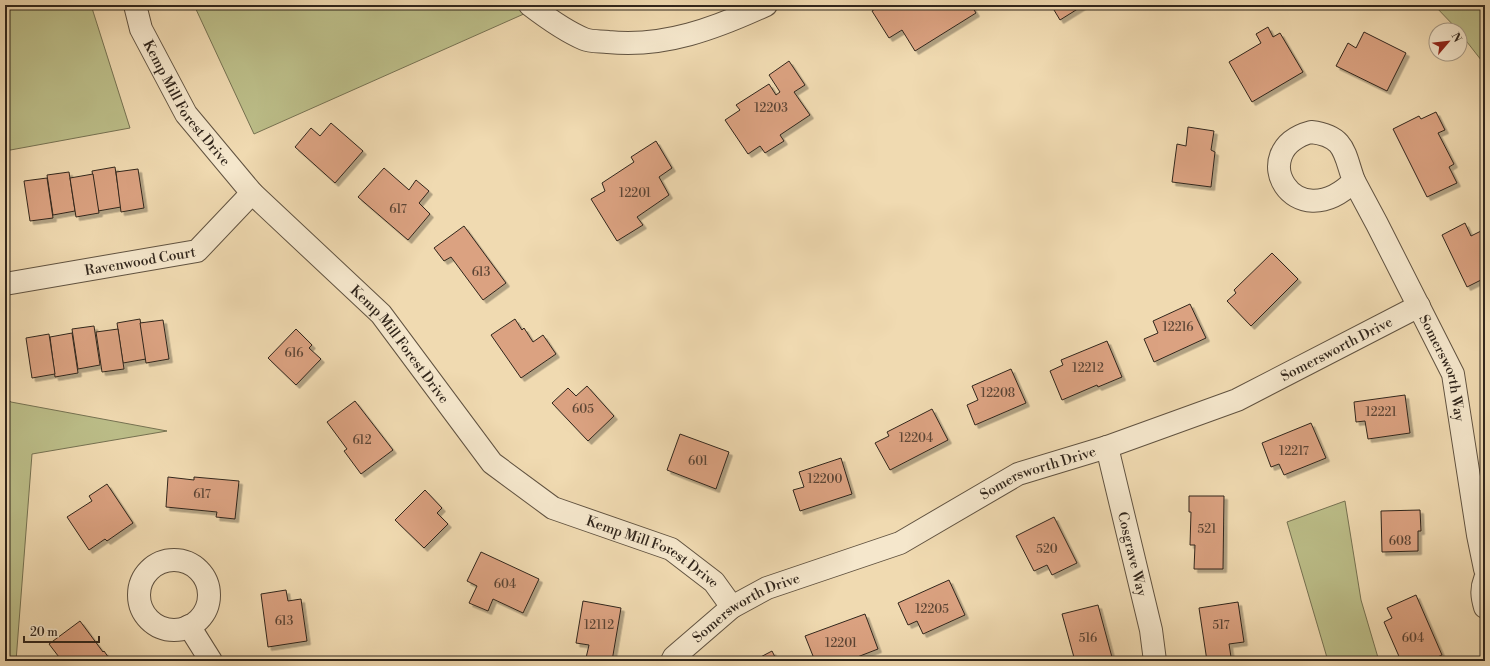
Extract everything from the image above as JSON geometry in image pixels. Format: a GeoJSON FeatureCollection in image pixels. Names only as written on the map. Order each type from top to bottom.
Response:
{"type":"FeatureCollection","features":[{"type":"Feature","properties":{"kind":"street","name":"Kemp Mill Forest Drive"},"geometry":{"type":"LineString","coordinates":[[135,5],[142,29],[186,114],[252,193],[381,314],[492,462],[553,508],[671,549],[714,582],[732,607]]}},
{"type":"Feature","properties":{"kind":"street"},"geometry":{"type":"LineString","coordinates":[[530,5],[549,20],[585,40],[625,44],[666,40],[703,32],[766,5]]}},
{"type":"Feature","properties":{"kind":"street","name":"Somersworth Way"},"geometry":{"type":"LineString","coordinates":[[1354,182],[1454,374],[1478,535],[1485,569]]}},
{"type":"Feature","properties":{"kind":"street","name":"Ravenwood Court"},"geometry":{"type":"LineString","coordinates":[[5,284],[197,251],[252,193]]}},
{"type":"Feature","properties":{"kind":"street","name":"Somersworth Drive"},"geometry":{"type":"LineString","coordinates":[[672,661],[674,657],[732,607],[767,588],[900,543],[1018,474],[1107,446],[1237,400],[1419,306]]}},
{"type":"Feature","properties":{"kind":"street","name":"Cosgrave Way"},"geometry":{"type":"LineString","coordinates":[[1107,446],[1151,630],[1156,661]]}},
{"type":"Feature","properties":{"kind":"street"},"geometry":{"type":"LineString","coordinates":[[1485,579],[1482,586],[1482,597],[1485,607]]}},
{"type":"Feature","properties":{"kind":"street"},"geometry":{"type":"LineString","coordinates":[[189,626],[211,661]]}},
{"type":"Feature","properties":{"kind":"green space"},"geometry":{"type":"Polygon","coordinates":[[[5,5],[91,5],[130,128],[5,151],[5,5]]]}},
{"type":"Feature","properties":{"kind":"green space"},"geometry":{"type":"Polygon","coordinates":[[[194,5],[544,5],[254,134],[194,5]]]}},
{"type":"Feature","properties":{"kind":"green space"},"geometry":{"type":"Polygon","coordinates":[[[1434,5],[1485,5],[1485,65],[1468,43],[1468,22],[1450,22],[1434,5]]]}},
{"type":"Feature","properties":{"kind":"green space"},"geometry":{"type":"Polygon","coordinates":[[[5,397],[11,402],[167,431],[32,454],[16,661],[5,661],[5,397]]]}},
{"type":"Feature","properties":{"kind":"green space"},"geometry":{"type":"Polygon","coordinates":[[[1345,501],[1361,600],[1379,661],[1328,661],[1287,522],[1345,501]]]}},
{"type":"Feature","properties":{"kind":"building"},"geometry":{"type":"Polygon","coordinates":[[[881,5],[971,5],[976,13],[915,51],[902,30],[889,38],[872,11],[881,5]]]}},
{"type":"Feature","properties":{"kind":"building"},"geometry":{"type":"Polygon","coordinates":[[[1051,5],[1084,5],[1060,20],[1051,5]]]}},
{"type":"Feature","properties":{"kind":"building"},"geometry":{"type":"Polygon","coordinates":[[[1268,27],[1273,37],[1280,33],[1303,72],[1252,102],[1229,62],[1261,43],[1256,34],[1268,27]]]}},
{"type":"Feature","properties":{"kind":"building"},"geometry":{"type":"Polygon","coordinates":[[[1364,32],[1406,53],[1387,91],[1336,66],[1348,43],[1356,48],[1364,32]]]}},
{"type":"Feature","properties":{"kind":"building"},"geometry":{"type":"Polygon","coordinates":[[[789,61],[805,85],[794,92],[810,115],[780,135],[784,141],[765,153],[760,146],[748,154],[725,120],[740,110],[736,105],[769,84],[776,95],[780,92],[769,75],[789,61]]]}},
{"type":"Feature","properties":{"kind":"building"},"geometry":{"type":"Polygon","coordinates":[[[1436,112],[1445,130],[1438,133],[1454,164],[1449,167],[1457,183],[1427,197],[1393,129],[1419,116],[1421,119],[1436,112]]]}},
{"type":"Feature","properties":{"kind":"building"},"geometry":{"type":"Polygon","coordinates":[[[331,123],[363,151],[335,183],[295,147],[311,128],[320,136],[331,123]]]}},
{"type":"Feature","properties":{"kind":"building"},"geometry":{"type":"Polygon","coordinates":[[[1188,127],[1214,131],[1211,150],[1215,152],[1211,187],[1172,182],[1177,144],[1186,146],[1188,127]]]}},
{"type":"Feature","properties":{"kind":"building"},"geometry":{"type":"Polygon","coordinates":[[[656,141],[672,168],[659,177],[669,195],[637,217],[643,225],[617,241],[591,199],[605,191],[602,183],[634,162],[631,157],[656,141]]]}},
{"type":"Feature","properties":{"kind":"building"},"geometry":{"type":"Polygon","coordinates":[[[115,167],[121,207],[98,211],[92,171],[115,167]]]}},
{"type":"Feature","properties":{"kind":"building"},"geometry":{"type":"Polygon","coordinates":[[[384,168],[409,190],[416,180],[429,191],[419,203],[430,214],[408,240],[358,197],[384,168]]]}},
{"type":"Feature","properties":{"kind":"building"},"geometry":{"type":"Polygon","coordinates":[[[138,169],[144,208],[121,212],[116,172],[138,169]]]}},
{"type":"Feature","properties":{"kind":"building"},"geometry":{"type":"Polygon","coordinates":[[[69,172],[75,211],[53,215],[47,175],[69,172]]]}},
{"type":"Feature","properties":{"kind":"building"},"geometry":{"type":"Polygon","coordinates":[[[93,174],[99,213],[76,217],[70,178],[93,174]]]}},
{"type":"Feature","properties":{"kind":"building"},"geometry":{"type":"Polygon","coordinates":[[[47,178],[53,218],[30,221],[24,181],[47,178]]]}},
{"type":"Feature","properties":{"kind":"building"},"geometry":{"type":"Polygon","coordinates":[[[1465,223],[1471,236],[1485,229],[1485,278],[1467,287],[1442,235],[1465,223]]]}},
{"type":"Feature","properties":{"kind":"building"},"geometry":{"type":"Polygon","coordinates":[[[464,226],[506,283],[483,300],[451,257],[444,261],[434,248],[464,226]]]}},
{"type":"Feature","properties":{"kind":"building"},"geometry":{"type":"Polygon","coordinates":[[[1272,253],[1298,279],[1251,326],[1227,301],[1236,293],[1234,290],[1272,253]]]}},
{"type":"Feature","properties":{"kind":"building"},"geometry":{"type":"Polygon","coordinates":[[[1190,304],[1206,338],[1154,362],[1144,339],[1158,333],[1153,321],[1190,304]]]}},
{"type":"Feature","properties":{"kind":"building"},"geometry":{"type":"Polygon","coordinates":[[[140,319],[146,359],[123,363],[117,323],[140,319]]]}},
{"type":"Feature","properties":{"kind":"building"},"geometry":{"type":"Polygon","coordinates":[[[515,319],[522,330],[524,328],[533,342],[543,335],[556,354],[521,378],[491,335],[515,319]]]}},
{"type":"Feature","properties":{"kind":"building"},"geometry":{"type":"Polygon","coordinates":[[[163,320],[169,359],[146,363],[140,323],[163,320]]]}},
{"type":"Feature","properties":{"kind":"building"},"geometry":{"type":"Polygon","coordinates":[[[94,326],[100,365],[78,369],[72,329],[94,326]]]}},
{"type":"Feature","properties":{"kind":"building"},"geometry":{"type":"Polygon","coordinates":[[[118,329],[124,369],[102,372],[96,332],[118,329]]]}},
{"type":"Feature","properties":{"kind":"building"},"geometry":{"type":"Polygon","coordinates":[[[296,329],[312,345],[309,348],[321,359],[296,385],[268,358],[296,329]]]}},
{"type":"Feature","properties":{"kind":"building"},"geometry":{"type":"Polygon","coordinates":[[[72,333],[78,373],[55,377],[50,337],[72,333]]]}},
{"type":"Feature","properties":{"kind":"building"},"geometry":{"type":"Polygon","coordinates":[[[49,334],[55,374],[32,378],[26,338],[49,334]]]}},
{"type":"Feature","properties":{"kind":"building"},"geometry":{"type":"Polygon","coordinates":[[[1107,341],[1122,377],[1098,387],[1097,385],[1062,400],[1050,371],[1063,365],[1061,360],[1107,341]]]}},
{"type":"Feature","properties":{"kind":"building"},"geometry":{"type":"Polygon","coordinates":[[[1011,369],[1026,403],[975,425],[967,405],[978,400],[972,386],[1011,369]]]}},
{"type":"Feature","properties":{"kind":"building"},"geometry":{"type":"Polygon","coordinates":[[[587,386],[614,416],[588,441],[552,403],[568,388],[576,396],[587,386]]]}},
{"type":"Feature","properties":{"kind":"building"},"geometry":{"type":"Polygon","coordinates":[[[1405,395],[1410,433],[1368,439],[1365,421],[1356,422],[1354,402],[1405,395]]]}},
{"type":"Feature","properties":{"kind":"building"},"geometry":{"type":"Polygon","coordinates":[[[355,401],[393,450],[361,474],[344,451],[347,449],[327,422],[355,401]]]}},
{"type":"Feature","properties":{"kind":"building"},"geometry":{"type":"Polygon","coordinates":[[[932,409],[948,440],[890,470],[875,443],[889,436],[887,432],[932,409]]]}},
{"type":"Feature","properties":{"kind":"building"},"geometry":{"type":"Polygon","coordinates":[[[1311,423],[1326,458],[1284,475],[1279,464],[1271,467],[1262,443],[1311,423]]]}},
{"type":"Feature","properties":{"kind":"building"},"geometry":{"type":"Polygon","coordinates":[[[680,434],[729,452],[716,489],[667,470],[680,434]]]}},
{"type":"Feature","properties":{"kind":"building"},"geometry":{"type":"Polygon","coordinates":[[[841,458],[852,494],[800,511],[793,490],[804,487],[799,472],[841,458]]]}},
{"type":"Feature","properties":{"kind":"building"},"geometry":{"type":"Polygon","coordinates":[[[168,477],[194,480],[194,477],[239,481],[235,519],[216,517],[217,512],[166,507],[168,477]]]}},
{"type":"Feature","properties":{"kind":"building"},"geometry":{"type":"Polygon","coordinates":[[[107,484],[133,523],[107,541],[105,539],[89,550],[67,517],[92,501],[89,496],[107,484]]]}},
{"type":"Feature","properties":{"kind":"building"},"geometry":{"type":"Polygon","coordinates":[[[425,490],[442,508],[437,513],[448,524],[424,548],[395,520],[425,490]]]}},
{"type":"Feature","properties":{"kind":"building"},"geometry":{"type":"Polygon","coordinates":[[[1189,496],[1224,496],[1223,569],[1194,569],[1195,545],[1190,545],[1191,512],[1189,512],[1189,496]]]}},
{"type":"Feature","properties":{"kind":"building"},"geometry":{"type":"Polygon","coordinates":[[[1420,510],[1421,531],[1418,531],[1418,551],[1382,552],[1381,511],[1420,510]]]}},
{"type":"Feature","properties":{"kind":"building"},"geometry":{"type":"Polygon","coordinates":[[[1054,517],[1077,563],[1052,575],[1047,565],[1034,571],[1016,536],[1054,517]]]}},
{"type":"Feature","properties":{"kind":"building"},"geometry":{"type":"Polygon","coordinates":[[[481,552],[539,579],[523,613],[493,599],[488,611],[469,603],[477,586],[467,581],[481,552]]]}},
{"type":"Feature","properties":{"kind":"building"},"geometry":{"type":"Polygon","coordinates":[[[949,580],[965,615],[923,634],[917,621],[908,625],[898,603],[949,580]]]}},
{"type":"Feature","properties":{"kind":"building"},"geometry":{"type":"Polygon","coordinates":[[[286,590],[288,601],[301,599],[307,641],[268,647],[261,594],[286,590]]]}},
{"type":"Feature","properties":{"kind":"building"},"geometry":{"type":"Polygon","coordinates":[[[1416,595],[1442,655],[1428,661],[1401,661],[1384,622],[1392,618],[1387,608],[1416,595]]]}},
{"type":"Feature","properties":{"kind":"building"},"geometry":{"type":"Polygon","coordinates":[[[583,601],[621,608],[612,661],[586,658],[589,645],[576,643],[583,601]]]}},
{"type":"Feature","properties":{"kind":"building"},"geometry":{"type":"Polygon","coordinates":[[[1238,602],[1244,642],[1229,644],[1231,657],[1207,661],[1199,608],[1238,602]]]}},
{"type":"Feature","properties":{"kind":"building"},"geometry":{"type":"Polygon","coordinates":[[[1098,605],[1113,661],[1075,661],[1062,614],[1098,605]]]}},
{"type":"Feature","properties":{"kind":"building"},"geometry":{"type":"Polygon","coordinates":[[[865,614],[878,649],[847,661],[815,661],[805,636],[865,614]]]}},
{"type":"Feature","properties":{"kind":"building"},"geometry":{"type":"Polygon","coordinates":[[[80,621],[111,661],[62,661],[49,644],[80,621]]]}},
{"type":"Feature","properties":{"kind":"building"},"geometry":{"type":"Polygon","coordinates":[[[772,651],[777,661],[753,661],[772,651]]]}}]}
